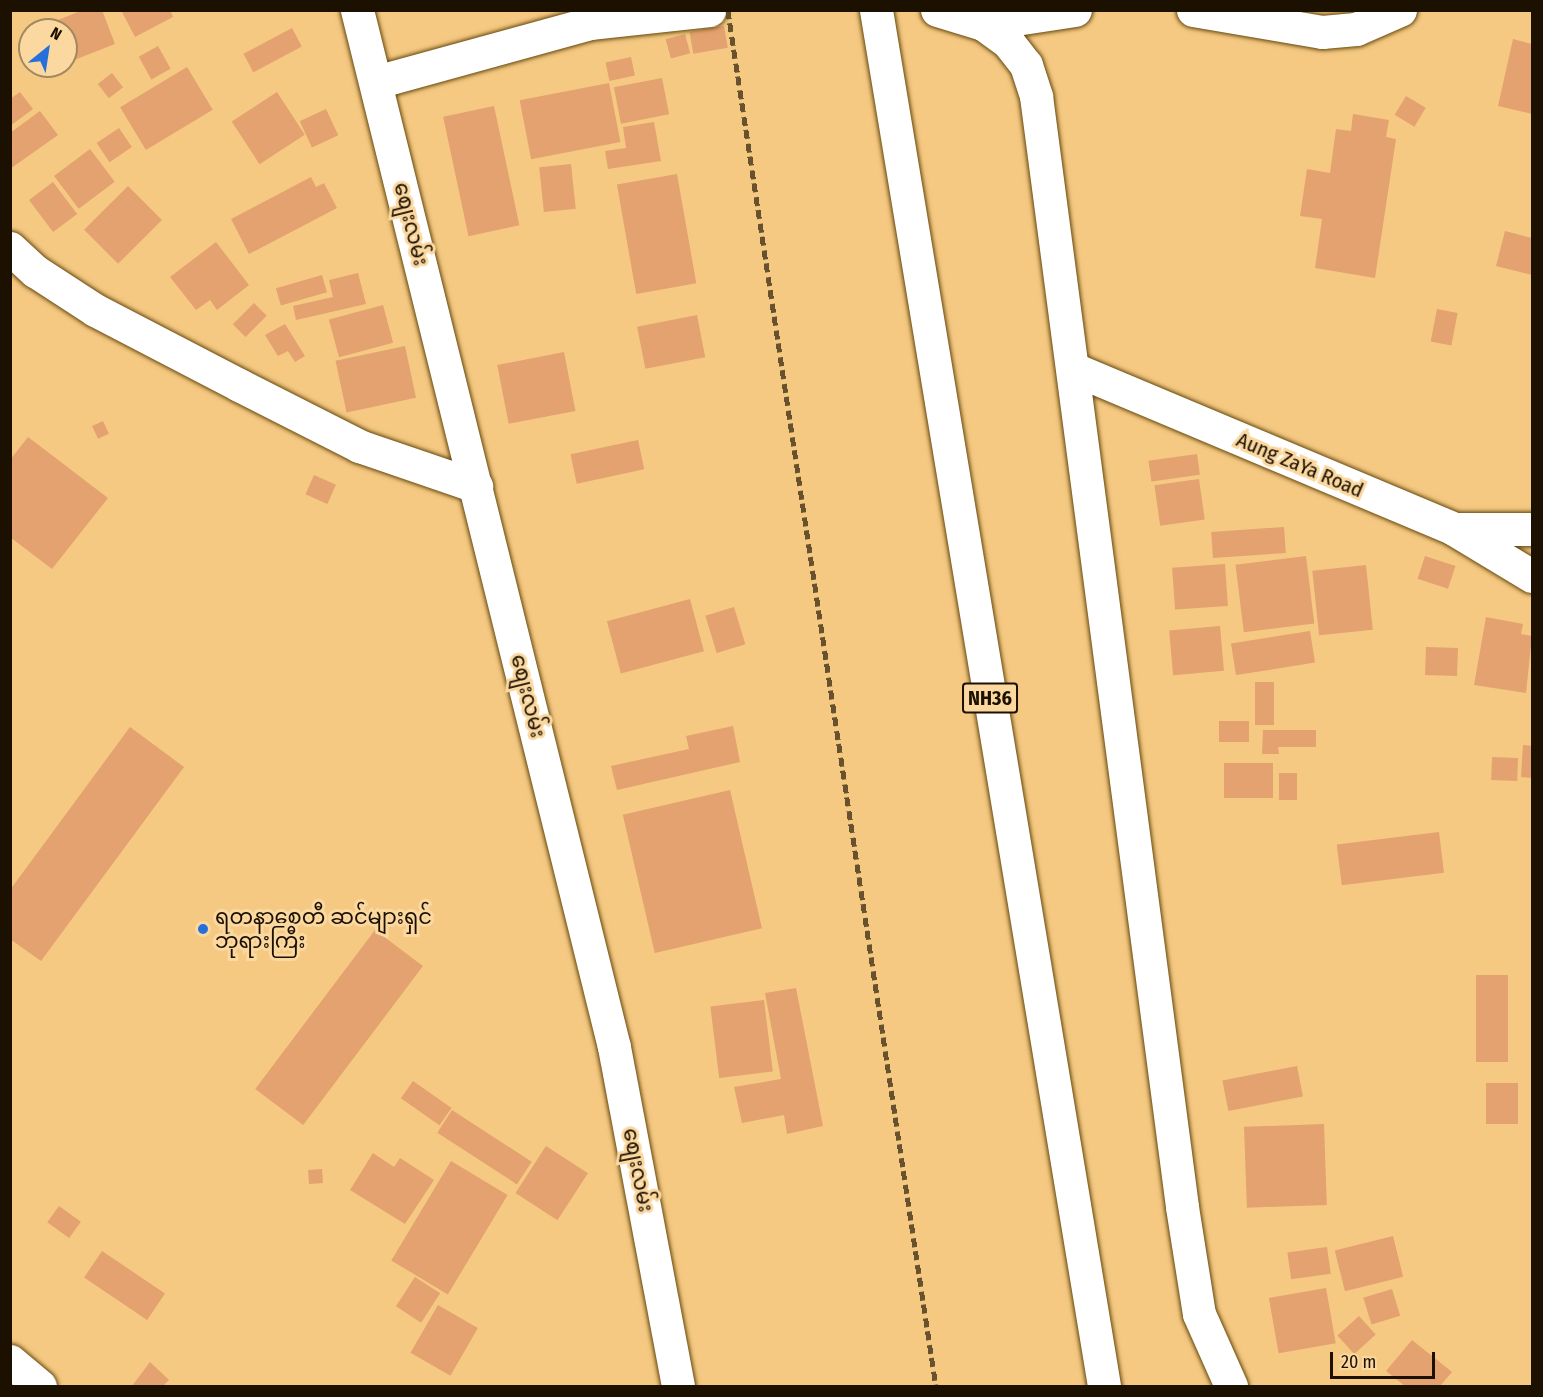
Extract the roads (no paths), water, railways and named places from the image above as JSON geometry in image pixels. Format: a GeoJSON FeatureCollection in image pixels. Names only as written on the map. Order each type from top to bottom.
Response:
{"type":"FeatureCollection","features":[{"type":"Feature","properties":{"kind":"main road","name":"စျေးလမ်း"},"geometry":{"type":"LineString","coordinates":[[357,10],[614,1047],[678,1386]]}},
{"type":"Feature","properties":{"kind":"main road"},"geometry":{"type":"LineString","coordinates":[[376,82],[590,23],[709,10]]}},
{"type":"Feature","properties":{"kind":"main road","name":"NH36"},"geometry":{"type":"LineString","coordinates":[[876,10],[1104,1386]]}},
{"type":"Feature","properties":{"kind":"main road"},"geometry":{"type":"LineString","coordinates":[[937,10],[983,24],[1075,10]]}},
{"type":"Feature","properties":{"kind":"main road"},"geometry":{"type":"LineString","coordinates":[[1193,10],[1322,32],[1356,29],[1400,10]]}},
{"type":"Feature","properties":{"kind":"main road"},"geometry":{"type":"LineString","coordinates":[[983,24],[1026,65],[1036,96],[1074,369],[1182,1207],[1199,1314],[1231,1386]]}},
{"type":"Feature","properties":{"kind":"main road"},"geometry":{"type":"LineString","coordinates":[[10,248],[35,271],[95,310],[359,446],[476,486]]}},
{"type":"Feature","properties":{"kind":"main road","name":"Aung ZaYa Road"},"geometry":{"type":"LineString","coordinates":[[1074,369],[1454,529],[1533,528]]}},
{"type":"Feature","properties":{"kind":"main road"},"geometry":{"type":"LineString","coordinates":[[1454,529],[1533,576]]}},
{"type":"Feature","properties":{"kind":"main road"},"geometry":{"type":"LineString","coordinates":[[10,1361],[40,1386]]}},
{"type":"Feature","properties":{"kind":"railway"},"geometry":{"type":"LineString","coordinates":[[728,10],[936,1386]]}},
{"type":"Feature","properties":{"kind":"place","name":"ရတနာစေတီ ဆင်များရှင် ဘုရားကြီး"},"geometry":{"type":"Point","coordinates":[203,929]}}]}
